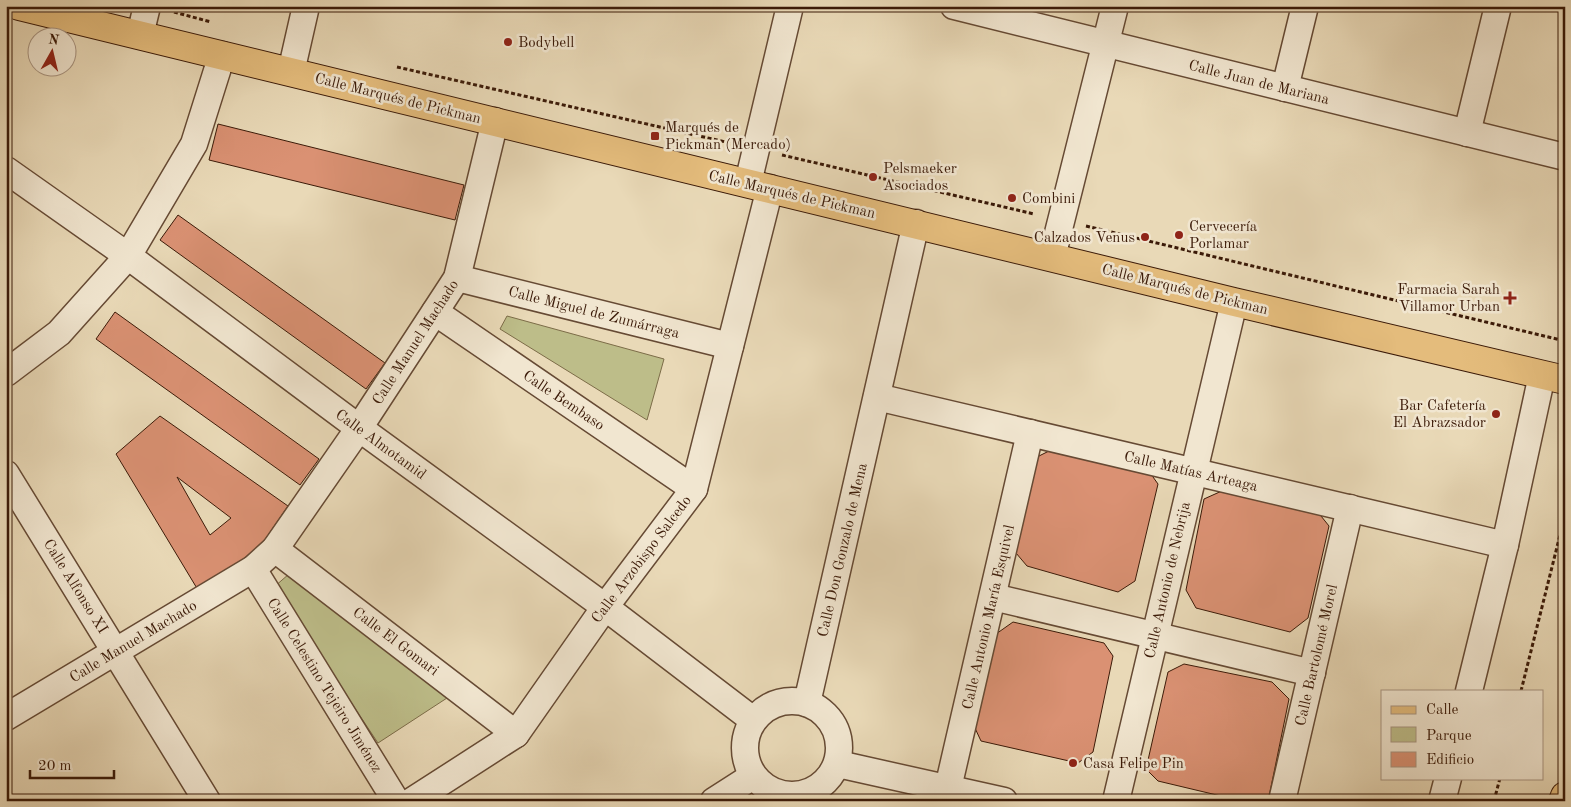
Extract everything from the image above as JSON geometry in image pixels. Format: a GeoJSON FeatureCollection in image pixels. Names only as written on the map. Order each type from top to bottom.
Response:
{"type":"FeatureCollection","features":[{"type":"Feature","properties":{"kind":"main road","name":"Calle Marqués de Pickman"},"geometry":{"type":"LineString","coordinates":[[19,6],[1553,378]]}},
{"type":"Feature","properties":{"kind":"main road"},"geometry":{"type":"LineString","coordinates":[[1564,801],[1565,796]]}},
{"type":"Feature","properties":{"kind":"street"},"geometry":{"type":"LineString","coordinates":[[140,35],[147,6]]}},
{"type":"Feature","properties":{"kind":"street"},"geometry":{"type":"LineString","coordinates":[[290,72],[306,6]]}},
{"type":"Feature","properties":{"kind":"street","name":"Calle Arzobispo Salcedo"},"geometry":{"type":"LineString","coordinates":[[412,801],[516,734],[605,607],[694,488],[730,346],[790,6]]}},
{"type":"Feature","properties":{"kind":"street","name":"Calle Juan de Mariana"},"geometry":{"type":"LineString","coordinates":[[954,6],[1565,157]]}},
{"type":"Feature","properties":{"kind":"street"},"geometry":{"type":"LineString","coordinates":[[1052,257],[1115,6]]}},
{"type":"Feature","properties":{"kind":"street"},"geometry":{"type":"LineString","coordinates":[[1285,88],[1305,6]]}},
{"type":"Feature","properties":{"kind":"street"},"geometry":{"type":"LineString","coordinates":[[1467,132],[1498,6]]}},
{"type":"Feature","properties":{"kind":"street"},"geometry":{"type":"LineString","coordinates":[[6,373],[59,334],[128,256],[194,144],[222,55]]}},
{"type":"Feature","properties":{"kind":"street","name":"Calle Manuel Machado"},"geometry":{"type":"LineString","coordinates":[[6,717],[253,569],[275,549],[359,428],[457,278],[495,121]]}},
{"type":"Feature","properties":{"kind":"street","name":"Calle Almotamid"},"geometry":{"type":"LineString","coordinates":[[6,170],[128,256],[359,428],[605,607],[753,720]]}},
{"type":"Feature","properties":{"kind":"street","name":"Calle Don Gonzalo de Mena"},"geometry":{"type":"LineString","coordinates":[[807,703],[916,223]]}},
{"type":"Feature","properties":{"kind":"street","name":"Calle Miguel de Zumárraga"},"geometry":{"type":"LineString","coordinates":[[457,278],[730,346]]}},
{"type":"Feature","properties":{"kind":"street","name":"Calle Antonio de Nebrija"},"geometry":{"type":"LineString","coordinates":[[1116,801],[1234,302]]}},
{"type":"Feature","properties":{"kind":"street","name":"Calle Bembaso"},"geometry":{"type":"LineString","coordinates":[[435,312],[694,488]]}},
{"type":"Feature","properties":{"kind":"street"},"geometry":{"type":"LineString","coordinates":[[1469,690],[1505,545],[1553,378]]}},
{"type":"Feature","properties":{"kind":"street","name":"Calle Matías Arteaga"},"geometry":{"type":"LineString","coordinates":[[878,397],[1505,545]]}},
{"type":"Feature","properties":{"kind":"street","name":"Calle Antonio María Esquivel"},"geometry":{"type":"LineString","coordinates":[[947,794],[1030,432]]}},
{"type":"Feature","properties":{"kind":"street","name":"Calle Alfonso XI"},"geometry":{"type":"LineString","coordinates":[[6,474],[207,801]]}},
{"type":"Feature","properties":{"kind":"street","name":"Calle Bartolomé Morel"},"geometry":{"type":"LineString","coordinates":[[1282,801],[1350,508]]}},
{"type":"Feature","properties":{"kind":"street","name":"Calle El Gomari"},"geometry":{"type":"LineString","coordinates":[[275,549],[516,734]]}},
{"type":"Feature","properties":{"kind":"street","name":"Calle Celestino Tejeiro Jiménez"},"geometry":{"type":"LineString","coordinates":[[253,569],[396,801]]}},
{"type":"Feature","properties":{"kind":"street"},"geometry":{"type":"LineString","coordinates":[[992,597],[1312,673]]}},
{"type":"Feature","properties":{"kind":"street"},"geometry":{"type":"LineString","coordinates":[[792,701],[807,703],[820,710],[831,720],[838,734],[840,748],[838,764],[822,786],[797,796],[782,798],[766,788],[753,776],[747,763],[744,748],[747,733],[753,720],[764,710],[777,703],[792,701]]}},
{"type":"Feature","properties":{"kind":"street"},"geometry":{"type":"LineString","coordinates":[[838,764],[947,794],[1004,801]]}},
{"type":"Feature","properties":{"kind":"street"},"geometry":{"type":"LineString","coordinates":[[714,801],[753,776]]}},
{"type":"Feature","properties":{"kind":"street"},"geometry":{"type":"LineString","coordinates":[[1442,801],[1447,780]]}},
{"type":"Feature","properties":{"kind":"path"},"geometry":{"type":"LineString","coordinates":[[389,65],[732,144]]}},
{"type":"Feature","properties":{"kind":"path"},"geometry":{"type":"LineString","coordinates":[[779,154],[1035,214]]}},
{"type":"Feature","properties":{"kind":"path"},"geometry":{"type":"LineString","coordinates":[[1081,225],[1565,340]]}},
{"type":"Feature","properties":{"kind":"path"},"geometry":{"type":"LineString","coordinates":[[1521,690],[1565,516]]}},
{"type":"Feature","properties":{"kind":"path"},"geometry":{"type":"LineString","coordinates":[[1494,801],[1499,780]]}},
{"type":"Feature","properties":{"kind":"green space"},"geometry":{"type":"Polygon","coordinates":[[[507,316],[664,359],[647,420],[500,329],[507,316]]]}},
{"type":"Feature","properties":{"kind":"green space"},"geometry":{"type":"Polygon","coordinates":[[[289,574],[447,698],[378,743],[274,587],[289,574]]]}},
{"type":"Feature","properties":{"kind":"building"},"geometry":{"type":"Polygon","coordinates":[[[218,124],[464,185],[455,220],[209,160],[218,124]]]}},
{"type":"Feature","properties":{"kind":"building"},"geometry":{"type":"Polygon","coordinates":[[[178,215],[385,363],[366,389],[160,240],[178,215]]]}},
{"type":"Feature","properties":{"kind":"building"},"geometry":{"type":"Polygon","coordinates":[[[115,312],[319,459],[300,485],[96,339],[115,312]]]}},
{"type":"Feature","properties":{"kind":"building"},"geometry":{"type":"Polygon","coordinates":[[[160,416],[288,506],[262,544],[241,564],[198,590],[116,454],[160,416]],[[177,477],[210,535],[231,518],[177,477]]]}},
{"type":"Feature","properties":{"kind":"building"},"geometry":{"type":"Polygon","coordinates":[[[1051,450],[1148,470],[1158,484],[1135,581],[1118,592],[1027,566],[1016,553],[1035,458],[1051,450]]]}},
{"type":"Feature","properties":{"kind":"building"},"geometry":{"type":"Polygon","coordinates":[[[1224,490],[1317,511],[1329,526],[1308,618],[1290,632],[1196,608],[1186,590],[1204,499],[1224,490]]]}},
{"type":"Feature","properties":{"kind":"building"},"geometry":{"type":"Polygon","coordinates":[[[1013,622],[1104,643],[1113,656],[1093,752],[1078,763],[981,741],[974,726],[996,634],[1013,622]]]}},
{"type":"Feature","properties":{"kind":"building"},"geometry":{"type":"Polygon","coordinates":[[[1184,664],[1272,682],[1289,699],[1269,797],[1257,801],[1242,801],[1158,781],[1146,769],[1168,672],[1184,664]]]}},
{"type":"Feature","properties":{"kind":"place","name":"Bodybell"},"geometry":{"type":"Point","coordinates":[508,42]}},
{"type":"Feature","properties":{"kind":"place","name":"Marqués de Pickman (Mercado)"},"geometry":{"type":"Point","coordinates":[655,136]}},
{"type":"Feature","properties":{"kind":"place","name":"Pelsmaeker Asociados"},"geometry":{"type":"Point","coordinates":[873,177]}},
{"type":"Feature","properties":{"kind":"place","name":"Combini"},"geometry":{"type":"Point","coordinates":[1012,198]}},
{"type":"Feature","properties":{"kind":"place","name":"Cervecería Porlamar"},"geometry":{"type":"Point","coordinates":[1179,235]}},
{"type":"Feature","properties":{"kind":"place","name":"Calzados Venus"},"geometry":{"type":"Point","coordinates":[1145,237]}},
{"type":"Feature","properties":{"kind":"place","name":"Farmacia Sarah Villamor Urban"},"geometry":{"type":"Point","coordinates":[1510,298]}},
{"type":"Feature","properties":{"kind":"place","name":"Bar Cafetería El Abrazsador"},"geometry":{"type":"Point","coordinates":[1496,414]}},
{"type":"Feature","properties":{"kind":"place","name":"Casa Felipe Pin"},"geometry":{"type":"Point","coordinates":[1073,763]}}]}
